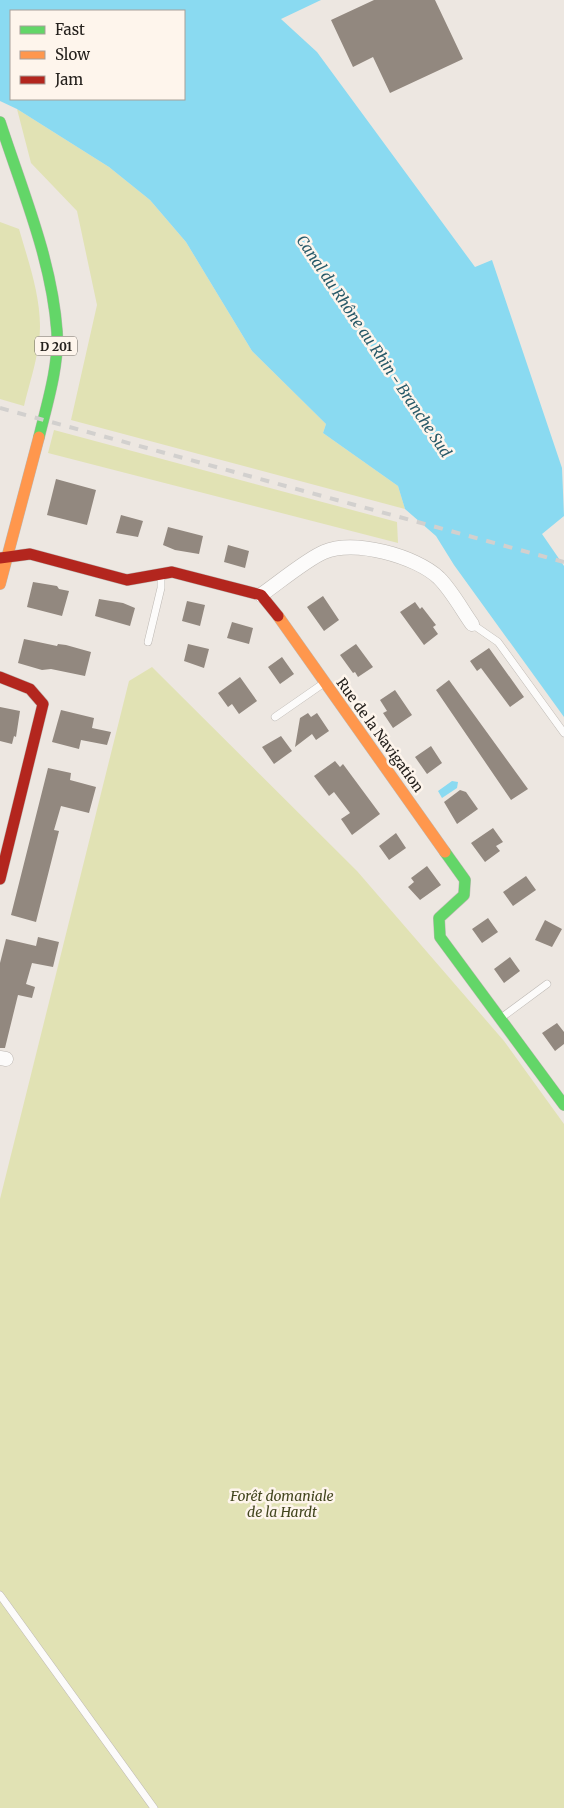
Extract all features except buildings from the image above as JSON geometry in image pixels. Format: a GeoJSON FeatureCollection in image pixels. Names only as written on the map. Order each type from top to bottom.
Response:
{"type":"FeatureCollection","features":[{"type":"Feature","properties":{"kind":"street","name":"D 201"},"geometry":{"type":"LineString","coordinates":[[0,122],[50,278],[57,333],[54,368],[37,440],[4,558],[0,584]]}},
{"type":"Feature","properties":{"kind":"street"},"geometry":{"type":"LineString","coordinates":[[4,558],[30,554],[127,580],[172,572],[261,595],[324,552],[345,547],[369,549],[420,564],[439,578],[472,624]]}},
{"type":"Feature","properties":{"kind":"street","name":"Rue de la Navigation"},"geometry":{"type":"LineString","coordinates":[[261,595],[272,607],[324,683],[466,880],[464,895],[439,918],[440,937],[564,1104]]}},
{"type":"Feature","properties":{"kind":"street"},"geometry":{"type":"LineString","coordinates":[[0,677],[28,685],[38,693],[43,704],[0,879]]}},
{"type":"Feature","properties":{"kind":"lane"},"geometry":{"type":"LineString","coordinates":[[148,642],[161,588],[161,574]]}},
{"type":"Feature","properties":{"kind":"lane"},"geometry":{"type":"LineString","coordinates":[[472,624],[498,642],[564,732]]}},
{"type":"Feature","properties":{"kind":"lane"},"geometry":{"type":"LineString","coordinates":[[275,717],[324,683]]}},
{"type":"Feature","properties":{"kind":"lane"},"geometry":{"type":"LineString","coordinates":[[500,1019],[547,984]]}},
{"type":"Feature","properties":{"kind":"lane"},"geometry":{"type":"LineString","coordinates":[[0,1595],[154,1808]]}},
{"type":"Feature","properties":{"kind":"green space"},"geometry":{"type":"Polygon","coordinates":[[[17,109],[109,167],[150,200],[186,242],[252,351],[326,424],[323,433],[398,486],[405,509],[71,420],[97,305],[77,211],[31,163],[17,109]]]}},
{"type":"Feature","properties":{"kind":"green space"},"geometry":{"type":"Polygon","coordinates":[[[0,222],[19,229],[38,299],[39,342],[24,406],[0,399],[0,222]]]}},
{"type":"Feature","properties":{"kind":"green space"},"geometry":{"type":"Polygon","coordinates":[[[54,430],[397,522],[398,543],[48,453],[54,430]]]}},
{"type":"Feature","properties":{"kind":"green space","name":"Forêt domaniale de la Hardt"},"geometry":{"type":"Polygon","coordinates":[[[152,667],[357,871],[504,1041],[564,1124],[564,1808],[0,1808],[0,1199],[129,681],[152,667]]]}},
{"type":"Feature","properties":{"kind":"water","name":"Canal du Rhône au Rhin - Branche Sud"},"geometry":{"type":"Polygon","coordinates":[[[0,0],[321,0],[281,19],[317,52],[475,267],[492,260],[562,468],[564,516],[542,534],[564,566],[564,717],[454,565],[436,536],[405,509],[398,486],[323,433],[326,424],[252,351],[186,242],[150,200],[109,167],[17,109],[0,101],[0,0]]]}},
{"type":"Feature","properties":{"kind":"water"},"geometry":{"type":"Polygon","coordinates":[[[452,781],[458,782],[457,788],[442,798],[438,791],[452,781]]]}},
{"type":"Feature","properties":{"kind":"railway"},"geometry":{"type":"LineString","coordinates":[[0,408],[564,562]]}},
{"type":"Feature","properties":{"kind":"traffic: fast"},"geometry":{"type":"LineString","coordinates":[[0,122],[43,252],[54,305],[57,332],[56,358],[52,385],[39,437]]}},
{"type":"Feature","properties":{"kind":"traffic: fast"},"geometry":{"type":"LineString","coordinates":[[445,852],[465,880],[464,895],[439,918],[440,937],[564,1105]]}},
{"type":"Feature","properties":{"kind":"traffic: slow"},"geometry":{"type":"LineString","coordinates":[[0,584],[39,437]]}},
{"type":"Feature","properties":{"kind":"traffic: slow"},"geometry":{"type":"LineString","coordinates":[[278,616],[445,852]]}},
{"type":"Feature","properties":{"kind":"traffic: jam"},"geometry":{"type":"LineString","coordinates":[[0,558],[30,554],[127,580],[172,572],[261,595],[278,616]]}},
{"type":"Feature","properties":{"kind":"traffic: jam"},"geometry":{"type":"LineString","coordinates":[[0,677],[30,689],[43,704],[0,879]]}}]}
